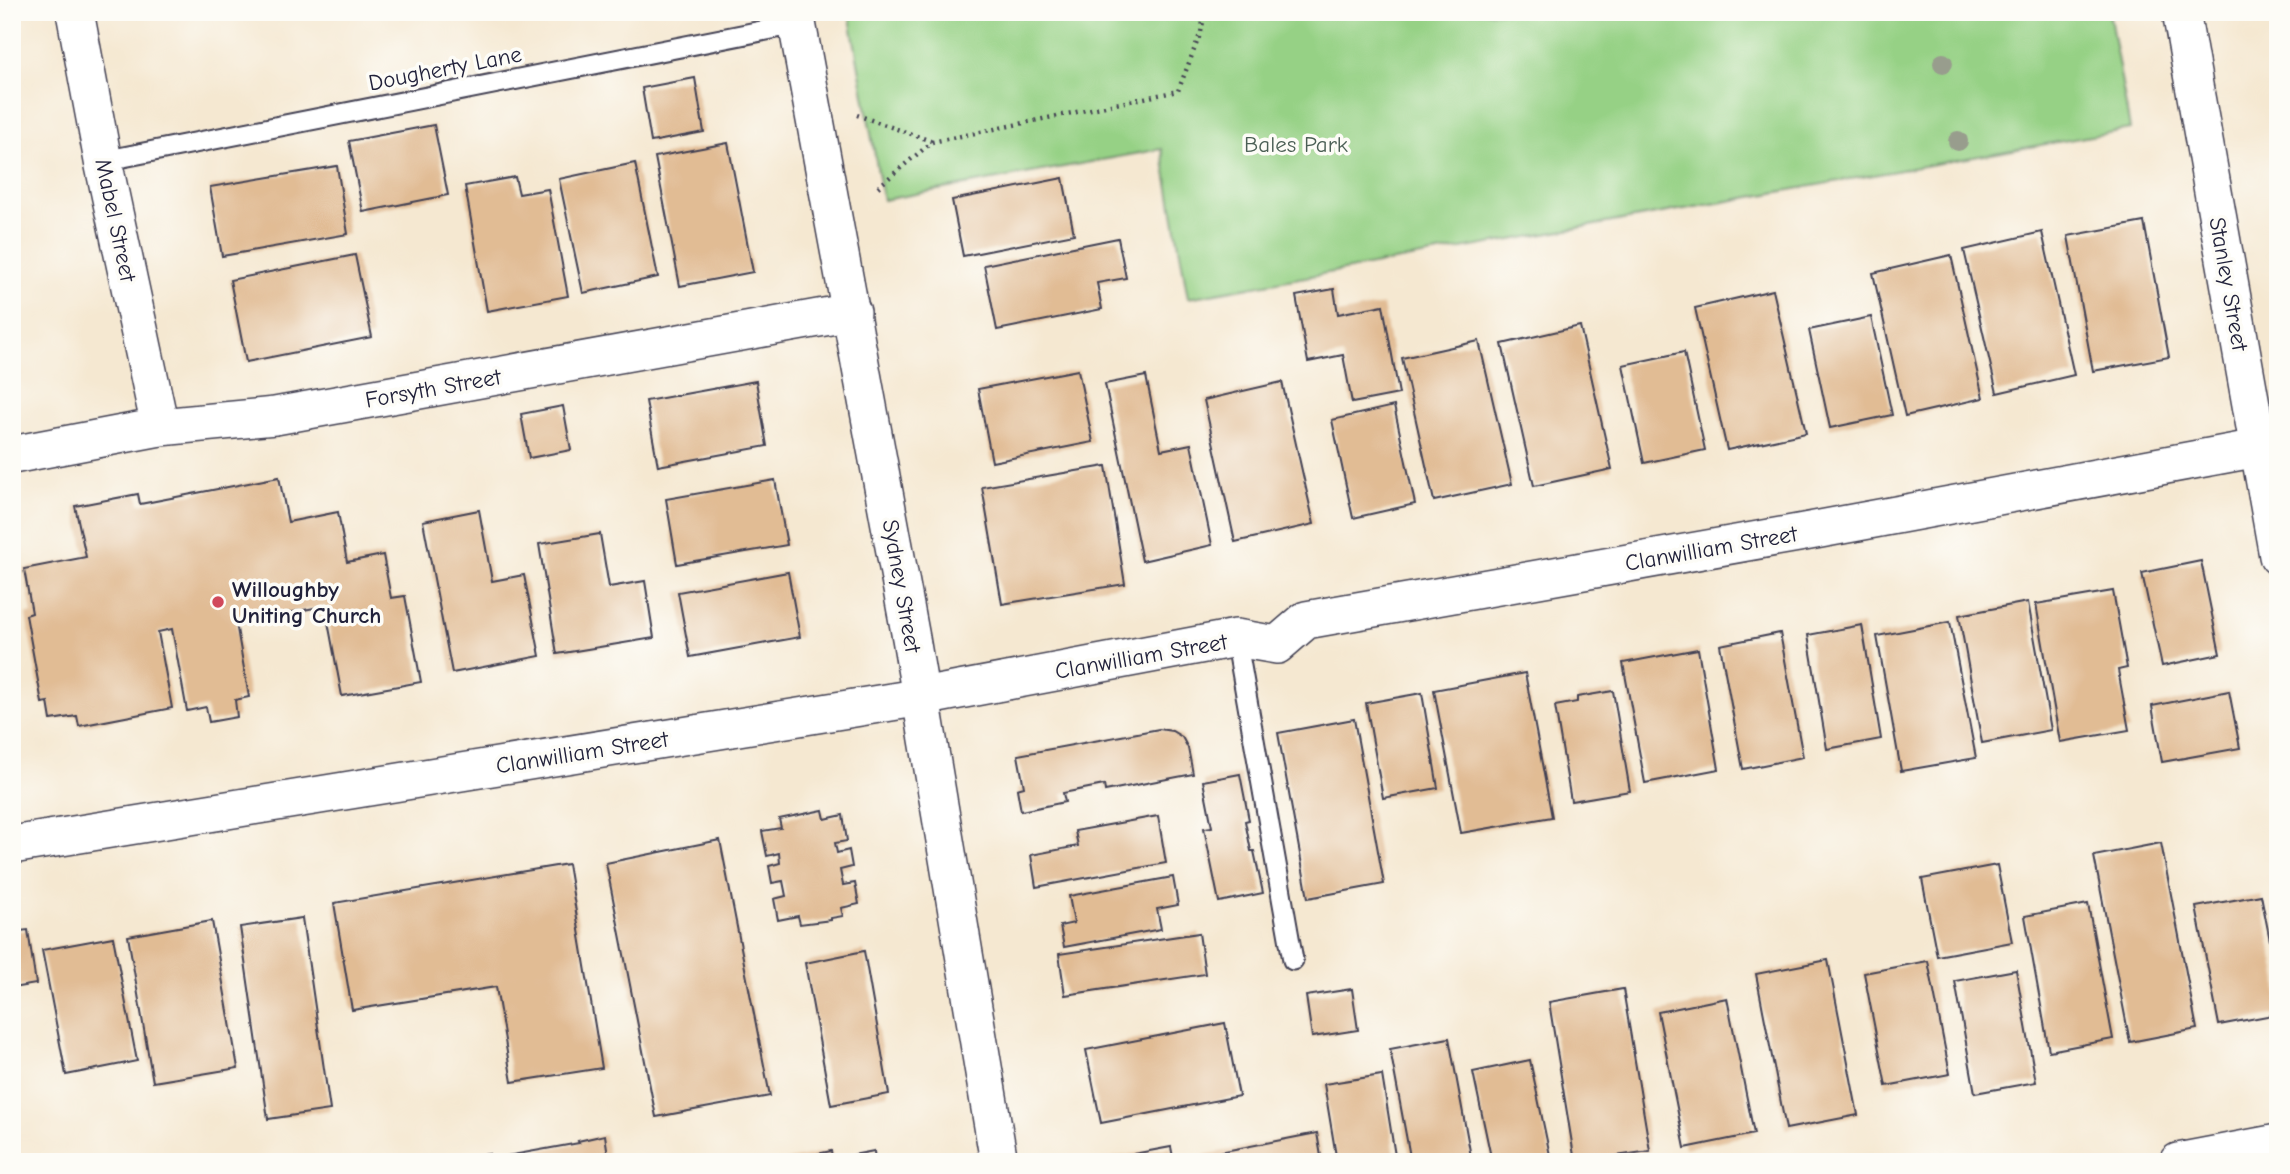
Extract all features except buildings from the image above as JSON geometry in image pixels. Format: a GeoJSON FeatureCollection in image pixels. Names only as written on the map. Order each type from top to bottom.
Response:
{"type":"FeatureCollection","features":[{"type":"Feature","properties":{"kind":"street","name":"Mabel Street"},"geometry":{"type":"LineString","coordinates":[[75,12],[103,161],[160,427]]}},
{"type":"Feature","properties":{"kind":"street","name":"Stanley Street"},"geometry":{"type":"LineString","coordinates":[[2181,12],[2278,556]]}},
{"type":"Feature","properties":{"kind":"street","name":"Sydney Street"},"geometry":{"type":"LineString","coordinates":[[796,18],[922,697],[999,1162]]}},
{"type":"Feature","properties":{"kind":"street","name":"Forsyth Street"},"geometry":{"type":"LineString","coordinates":[[12,455],[160,427],[275,416],[852,312]]}},
{"type":"Feature","properties":{"kind":"street","name":"Clanwilliam Street"},"geometry":{"type":"LineString","coordinates":[[12,845],[922,697],[1236,638],[1277,645],[1306,620],[2258,448]]}},
{"type":"Feature","properties":{"kind":"street"},"geometry":{"type":"LineString","coordinates":[[2178,1162],[2278,1143]]}},
{"type":"Feature","properties":{"kind":"lane","name":"Dougherty Lane"},"geometry":{"type":"LineString","coordinates":[[103,161],[796,18]]}},
{"type":"Feature","properties":{"kind":"lane"},"geometry":{"type":"LineString","coordinates":[[1236,638],[1293,960]]}},
{"type":"Feature","properties":{"kind":"path"},"geometry":{"type":"LineString","coordinates":[[878,187],[932,142],[1178,91],[1201,32],[1205,12]]}},
{"type":"Feature","properties":{"kind":"path"},"geometry":{"type":"LineString","coordinates":[[857,115],[932,142]]}},
{"type":"Feature","properties":{"kind":"green space","name":"Bales Park"},"geometry":{"type":"Polygon","coordinates":[[[849,12],[2109,12],[2130,129],[1188,298],[1162,149],[883,200],[849,12]]]}},
{"type":"Feature","properties":{"kind":"place","name":"Willoughby Uniting Church"},"geometry":{"type":"Point","coordinates":[218,602]}}]}
